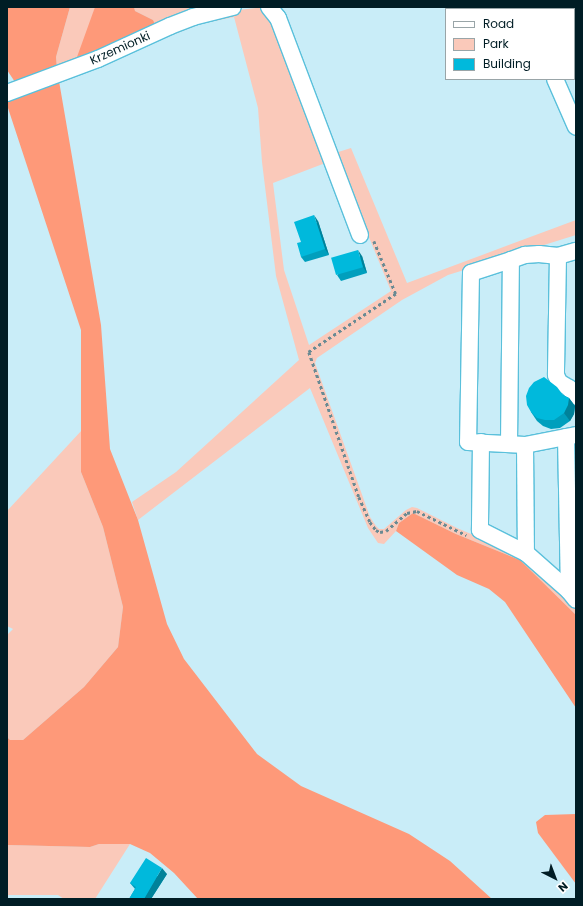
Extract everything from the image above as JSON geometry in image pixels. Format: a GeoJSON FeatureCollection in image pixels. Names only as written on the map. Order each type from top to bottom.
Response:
{"type":"FeatureCollection","features":[{"type":"Feature","properties":{"kind":"street","name":"Krzemionki"},"geometry":{"type":"LineString","coordinates":[[7,93],[98,59],[193,17],[233,7]]}},
{"type":"Feature","properties":{"kind":"street"},"geometry":{"type":"LineString","coordinates":[[269,7],[278,18],[366,236]]}},
{"type":"Feature","properties":{"kind":"street"},"geometry":{"type":"LineString","coordinates":[[555,80],[576,127]]}},
{"type":"Feature","properties":{"kind":"street"},"geometry":{"type":"LineString","coordinates":[[572,595],[571,436],[525,445],[468,442],[471,273],[525,255],[539,254],[558,256],[576,251]]}},
{"type":"Feature","properties":{"kind":"street"},"geometry":{"type":"LineString","coordinates":[[558,256],[556,375],[559,382],[568,388],[576,398]]}},
{"type":"Feature","properties":{"kind":"street"},"geometry":{"type":"LineString","coordinates":[[509,444],[511,260]]}},
{"type":"Feature","properties":{"kind":"street"},"geometry":{"type":"LineString","coordinates":[[481,442],[480,530],[526,553],[572,595]]}},
{"type":"Feature","properties":{"kind":"street"},"geometry":{"type":"LineString","coordinates":[[525,445],[526,553]]}},
{"type":"Feature","properties":{"kind":"path"},"geometry":{"type":"LineString","coordinates":[[366,236],[396,294],[309,352],[359,497],[370,522],[376,530],[380,532],[386,531],[408,513],[417,511],[471,537]]}},
{"type":"Feature","properties":{"kind":"green space"},"geometry":{"type":"Polygon","coordinates":[[[70,7],[95,7],[81,61],[57,69],[56,57],[70,7]]]}},
{"type":"Feature","properties":{"kind":"green space"},"geometry":{"type":"Polygon","coordinates":[[[134,7],[210,7],[157,28],[153,20],[135,11],[134,7]]]}},
{"type":"Feature","properties":{"kind":"green space"},"geometry":{"type":"Polygon","coordinates":[[[264,7],[276,21],[328,162],[273,183],[284,270],[309,345],[391,291],[337,159],[332,154],[351,148],[407,283],[576,220],[576,235],[448,275],[402,300],[317,358],[315,363],[370,517],[379,529],[384,529],[406,510],[412,507],[417,508],[457,528],[523,556],[576,606],[576,615],[520,560],[456,534],[413,513],[399,523],[396,531],[384,544],[378,543],[368,528],[310,388],[138,520],[132,502],[176,472],[299,360],[276,276],[262,162],[258,108],[234,17],[200,24],[7,101],[7,97],[171,30],[239,10],[264,7]]]}},
{"type":"Feature","properties":{"kind":"green space"},"geometry":{"type":"Polygon","coordinates":[[[82,430],[81,472],[103,527],[123,607],[118,647],[84,687],[23,740],[10,740],[7,737],[7,635],[13,629],[7,626],[7,511],[82,430]]]}},
{"type":"Feature","properties":{"kind":"green space"},"geometry":{"type":"Polygon","coordinates":[[[7,843],[8,845],[90,847],[99,844],[130,844],[95,899],[64,899],[58,895],[7,895],[7,843]]]}},
{"type":"Feature","properties":{"kind":"shaded area"},"geometry":{"type":"Polygon","coordinates":[[[7,7],[70,7],[56,57],[57,69],[17,85],[7,70],[7,7]]]}},
{"type":"Feature","properties":{"kind":"shaded area"},"geometry":{"type":"Polygon","coordinates":[[[95,7],[134,7],[135,11],[153,20],[157,28],[81,61],[77,57],[95,7]]]}},
{"type":"Feature","properties":{"kind":"shaded area"},"geometry":{"type":"Polygon","coordinates":[[[59,81],[101,325],[110,449],[138,520],[167,624],[184,659],[257,754],[301,786],[409,834],[450,861],[492,899],[198,899],[174,873],[150,853],[130,844],[99,844],[90,847],[8,845],[7,737],[10,740],[23,740],[84,687],[118,647],[123,607],[103,527],[81,472],[81,330],[7,105],[7,101],[59,81]]]}},
{"type":"Feature","properties":{"kind":"shaded area"},"geometry":{"type":"Polygon","coordinates":[[[413,513],[456,534],[520,560],[575,614],[576,708],[505,602],[489,589],[457,575],[396,531],[399,523],[413,513]]]}},
{"type":"Feature","properties":{"kind":"shaded area"},"geometry":{"type":"Polygon","coordinates":[[[576,814],[576,884],[538,833],[536,822],[545,815],[576,814]]]}},
{"type":"Feature","properties":{"kind":"building"},"geometry":{"type":"Polygon","coordinates":[[[460,7],[489,7],[486,8],[460,7]]]}},
{"type":"Feature","properties":{"kind":"building"},"geometry":{"type":"Polygon","coordinates":[[[314,215],[325,249],[301,257],[297,243],[301,242],[294,222],[314,215]]]}},
{"type":"Feature","properties":{"kind":"building"},"geometry":{"type":"Polygon","coordinates":[[[358,250],[363,267],[336,275],[331,258],[358,250]]]}},
{"type":"Feature","properties":{"kind":"building"},"geometry":{"type":"Polygon","coordinates":[[[544,377],[557,387],[563,395],[569,398],[568,405],[564,413],[554,420],[537,418],[527,405],[526,396],[529,388],[534,382],[544,377]]]}},
{"type":"Feature","properties":{"kind":"building"},"geometry":{"type":"Polygon","coordinates":[[[146,858],[162,868],[144,899],[129,899],[136,887],[130,883],[146,858]]]}}]}
